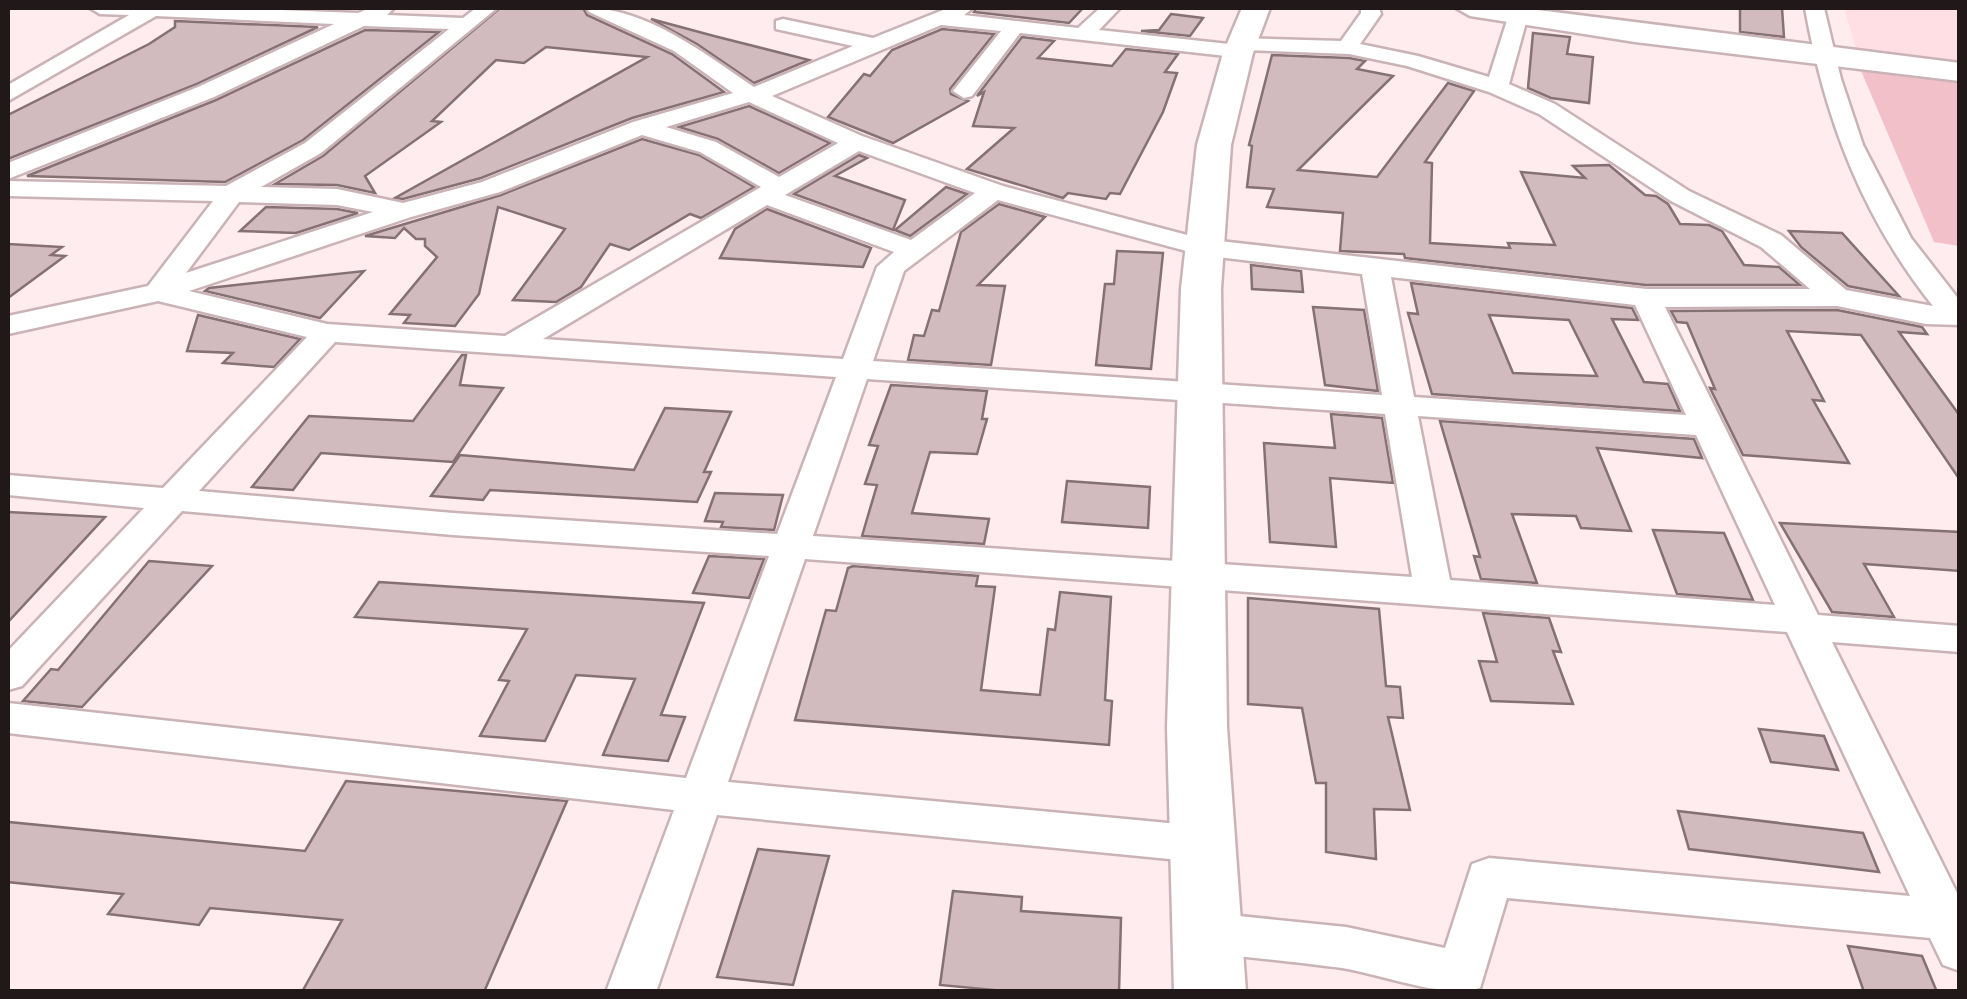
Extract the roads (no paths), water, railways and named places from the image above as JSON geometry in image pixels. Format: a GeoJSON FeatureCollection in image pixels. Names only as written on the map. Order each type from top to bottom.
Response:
{"type":"FeatureCollection","features":[{"type":"Feature","properties":{"kind":"street"},"geometry":{"type":"LineString","coordinates":[[100,8],[355,20],[477,16]]}},
{"type":"Feature","properties":{"kind":"street"},"geometry":{"type":"LineString","coordinates":[[8,172],[206,92],[385,8]]}},
{"type":"Feature","properties":{"kind":"street"},"geometry":{"type":"LineString","coordinates":[[596,8],[652,20],[681,47],[749,94],[857,142],[994,191],[1202,248],[1646,298],[1837,297],[1926,315],[1958,316]]}},
{"type":"Feature","properties":{"kind":"street"},"geometry":{"type":"LineString","coordinates":[[8,325],[158,292],[402,211],[491,187],[640,127],[749,94],[964,8]]}},
{"type":"Feature","properties":{"kind":"street"},"geometry":{"type":"LineString","coordinates":[[1081,36],[1111,8]]}},
{"type":"Feature","properties":{"kind":"street"},"geometry":{"type":"LineString","coordinates":[[1349,48],[1353,34],[1371,14],[1370,8]]}},
{"type":"Feature","properties":{"kind":"street"},"geometry":{"type":"LineString","coordinates":[[1470,8],[1960,72]]}},
{"type":"Feature","properties":{"kind":"street"},"geometry":{"type":"LineString","coordinates":[[1815,8],[1841,126],[1865,184],[1902,246],[1958,316]]}},
{"type":"Feature","properties":{"kind":"street"},"geometry":{"type":"LineString","coordinates":[[8,94],[153,9]]}},
{"type":"Feature","properties":{"kind":"street"},"geometry":{"type":"LineString","coordinates":[[1497,86],[1520,12]]}},
{"type":"Feature","properties":{"kind":"street"},"geometry":{"type":"LineString","coordinates":[[158,292],[233,194],[313,148],[477,16]]}},
{"type":"Feature","properties":{"kind":"street"},"geometry":{"type":"LineString","coordinates":[[943,19],[1081,36],[1243,34],[1411,60],[1497,86],[1547,110],[1680,196],[1771,241],[1837,297]]}},
{"type":"Feature","properties":{"kind":"street"},"geometry":{"type":"LineString","coordinates":[[878,22],[913,30]]}},
{"type":"Feature","properties":{"kind":"street"},"geometry":{"type":"LineString","coordinates":[[784,25],[875,45]]}},
{"type":"Feature","properties":{"kind":"street"},"geometry":{"type":"LineString","coordinates":[[964,90],[1013,28]]}},
{"type":"Feature","properties":{"kind":"street"},"geometry":{"type":"LineString","coordinates":[[1210,992],[1210,932],[1200,844],[1196,573],[1202,248],[1209,171],[1243,34]]}},
{"type":"Feature","properties":{"kind":"street"},"geometry":{"type":"LineString","coordinates":[[640,127],[708,147],[772,191],[911,249]]}},
{"type":"Feature","properties":{"kind":"street"},"geometry":{"type":"LineString","coordinates":[[511,345],[857,142]]}},
{"type":"Feature","properties":{"kind":"street"},"geometry":{"type":"LineString","coordinates":[[8,188],[337,198],[402,211]]}},
{"type":"Feature","properties":{"kind":"street"},"geometry":{"type":"LineString","coordinates":[[630,992],[891,267],[994,191]]}},
{"type":"Feature","properties":{"kind":"street"},"geometry":{"type":"LineString","coordinates":[[1375,268],[1433,592]]}},
{"type":"Feature","properties":{"kind":"street"},"geometry":{"type":"LineString","coordinates":[[158,292],[327,333],[1706,426]]}},
{"type":"Feature","properties":{"kind":"street"},"geometry":{"type":"LineString","coordinates":[[1646,298],[1801,623],[1955,930]]}},
{"type":"Feature","properties":{"kind":"street"},"geometry":{"type":"LineString","coordinates":[[8,676],[327,333]]}},
{"type":"Feature","properties":{"kind":"street"},"geometry":{"type":"LineString","coordinates":[[8,486],[453,524],[1196,573],[1960,639]]}},
{"type":"Feature","properties":{"kind":"street"},"geometry":{"type":"LineString","coordinates":[[8,718],[699,796],[1200,844]]}},
{"type":"Feature","properties":{"kind":"street"},"geometry":{"type":"LineString","coordinates":[[1210,932],[1346,948],[1462,974],[1490,877],[1955,930]]}}]}
